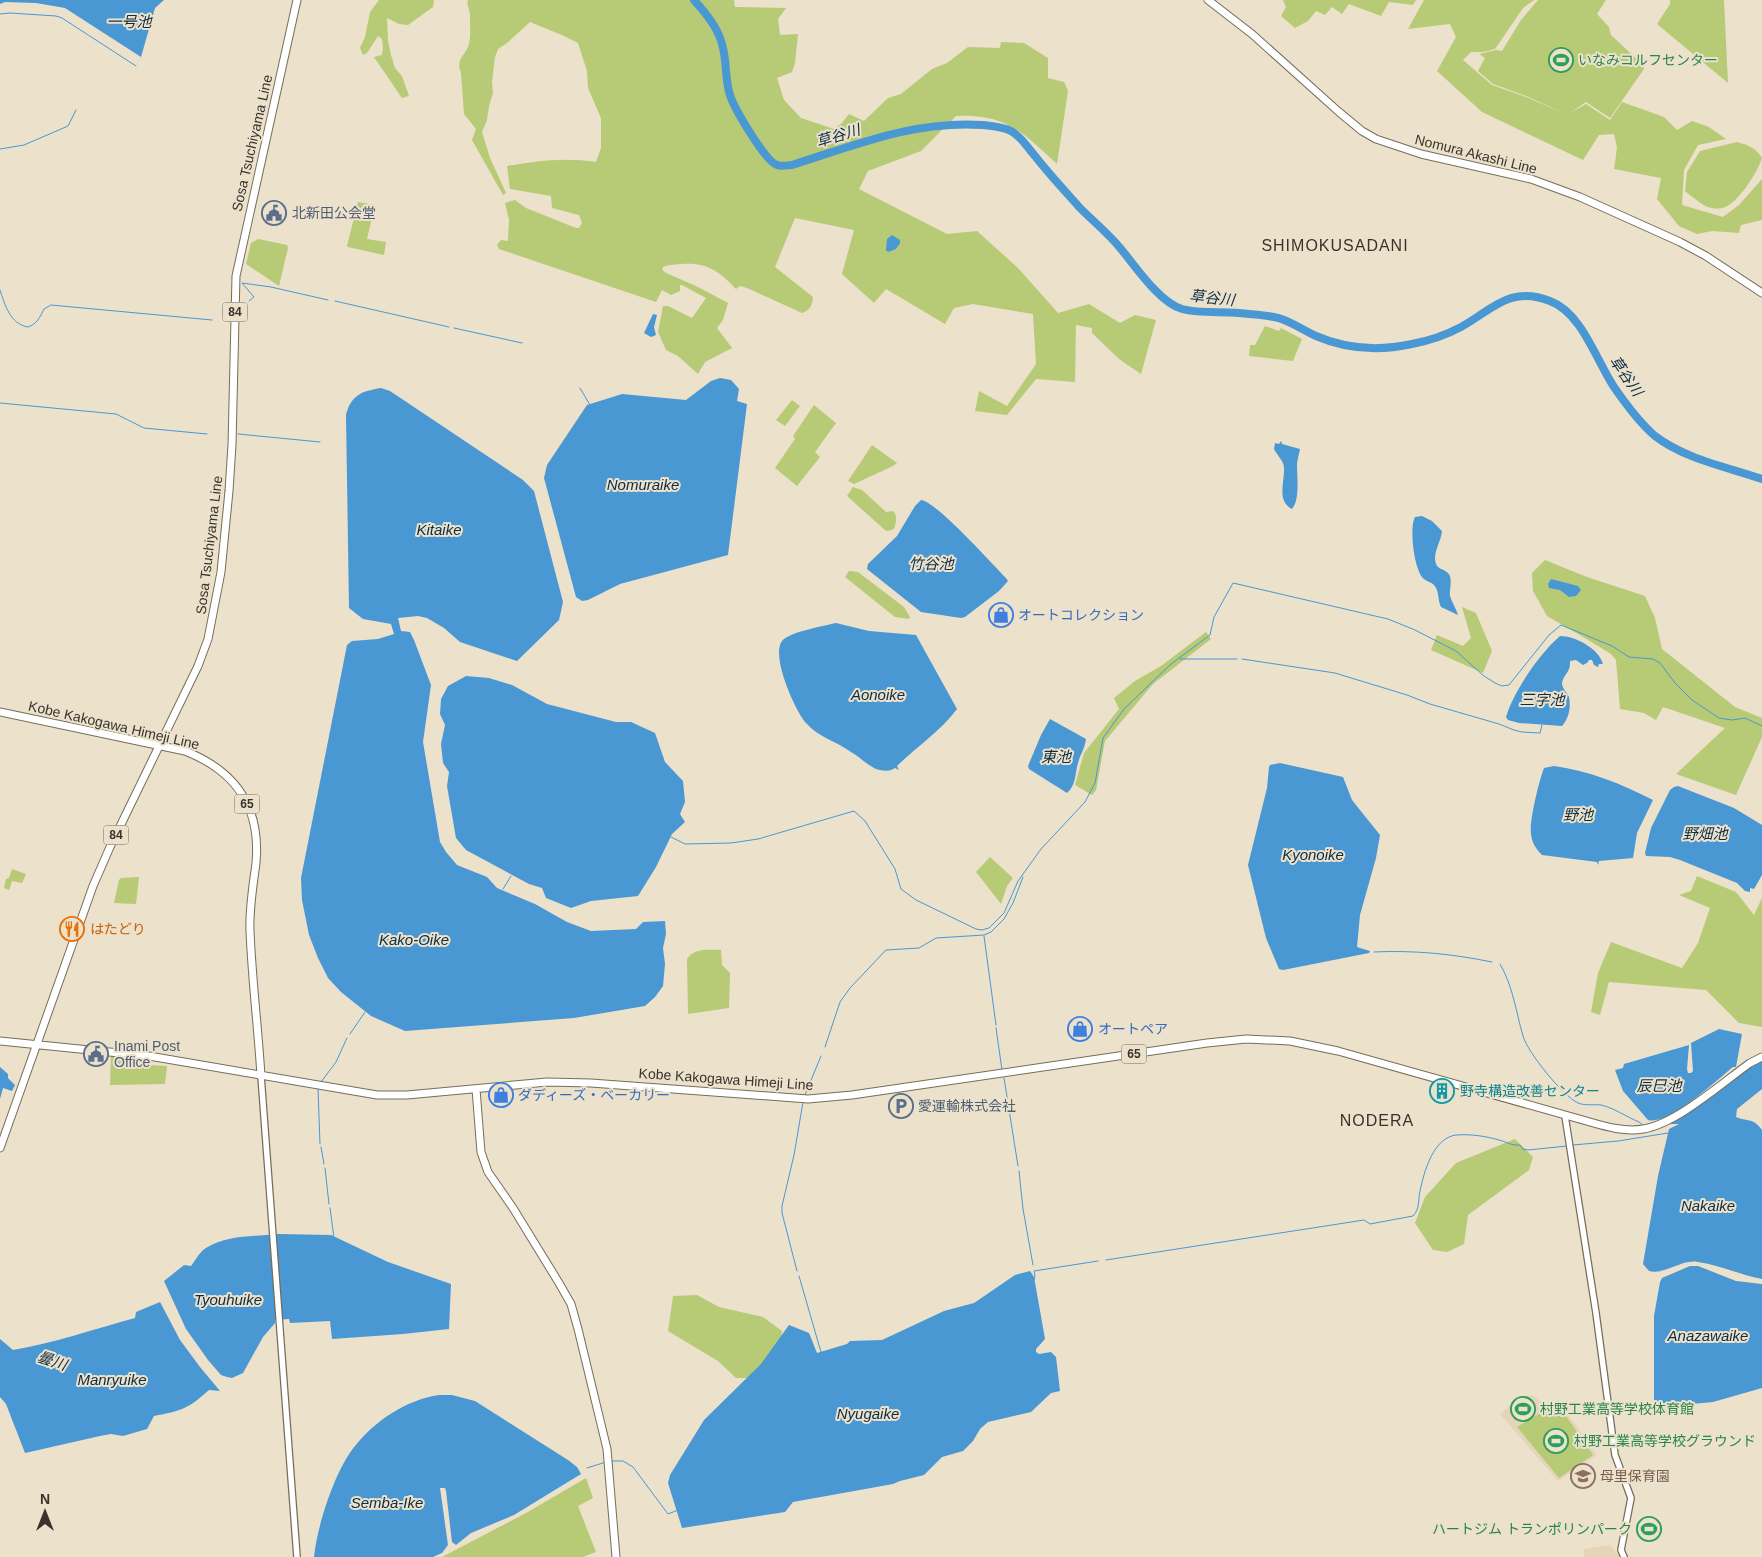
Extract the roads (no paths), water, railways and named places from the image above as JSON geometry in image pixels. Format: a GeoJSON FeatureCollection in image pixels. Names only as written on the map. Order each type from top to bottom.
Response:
{"type":"FeatureCollection","features":[{"type":"Feature","properties":{"kind":"main road","name":"Sosa Tsuchiyama Line"},"geometry":{"type":"LineString","coordinates":[[0,1148],[93,886],[200,662],[208,639],[221,572],[232,445],[236,276],[297,0]]}},
{"type":"Feature","properties":{"kind":"main road","name":"Nomura Akashi Line"},"geometry":{"type":"LineString","coordinates":[[1208,0],[1252,34],[1339,112],[1362,131],[1376,139],[1421,154],[1531,179],[1580,197],[1680,242],[1706,256],[1762,293]]}},
{"type":"Feature","properties":{"kind":"main road","name":"Kobe Kakogawa Himeji Line"},"geometry":{"type":"LineString","coordinates":[[0,712],[185,751],[202,758],[223,771],[234,782],[242,794],[256,831],[250,928],[261,1076],[377,1094],[407,1095],[547,1082],[591,1083],[808,1099],[852,1095],[1149,1051],[1246,1039],[1290,1042],[1338,1051],[1615,1129],[1642,1129],[1654,1126],[1680,1114],[1750,1063],[1762,1057]]}},
{"type":"Feature","properties":{"kind":"main road"},"geometry":{"type":"LineString","coordinates":[[0,1042],[148,1056],[261,1076]]}},
{"type":"Feature","properties":{"kind":"main road"},"geometry":{"type":"LineString","coordinates":[[476,1089],[482,1157],[488,1172],[536,1245],[570,1304],[578,1328],[608,1458],[616,1557]]}},
{"type":"Feature","properties":{"kind":"street"},"geometry":{"type":"LineString","coordinates":[[261,1076],[297,1557]]}},
{"type":"Feature","properties":{"kind":"street"},"geometry":{"type":"LineString","coordinates":[[1565,1116],[1596,1312],[1615,1455],[1631,1498],[1621,1550],[1624,1557]]}},
{"type":"Feature","properties":{"kind":"water","name":"一号池"},"geometry":{"type":"Polygon","coordinates":[[[0,0],[164,0],[155,8],[141,57],[65,8],[36,3],[5,2],[0,4],[0,0]]]}},
{"type":"Feature","properties":{"kind":"water"},"geometry":{"type":"Polygon","coordinates":[[[892,235],[900,240],[900,243],[896,249],[888,252],[886,250],[887,239],[892,235]]]}},
{"type":"Feature","properties":{"kind":"water"},"geometry":{"type":"Polygon","coordinates":[[[653,314],[657,315],[654,327],[656,335],[651,337],[644,333],[653,314]]]}},
{"type":"Feature","properties":{"kind":"water","name":"Nomuraike"},"geometry":{"type":"Polygon","coordinates":[[[720,378],[731,380],[739,389],[737,401],[747,404],[728,555],[620,584],[588,600],[582,601],[576,597],[544,478],[547,465],[587,405],[622,394],[686,400],[711,381],[720,378]]]}},
{"type":"Feature","properties":{"kind":"water","name":"Kako-Oike"},"geometry":{"type":"Polygon","coordinates":[[[381,388],[390,391],[523,480],[534,491],[563,602],[559,620],[517,661],[460,642],[444,628],[427,618],[418,616],[398,618],[401,631],[410,632],[414,640],[431,685],[423,742],[440,842],[457,865],[487,877],[497,888],[535,904],[567,922],[591,931],[636,929],[643,922],[665,921],[663,986],[645,1006],[574,1018],[405,1031],[371,1016],[341,992],[328,978],[318,958],[309,935],[302,900],[301,878],[347,645],[352,641],[378,639],[394,634],[391,624],[363,619],[349,608],[346,415],[354,398],[368,391],[381,388]]]}},
{"type":"Feature","properties":{"kind":"water"},"geometry":{"type":"Polygon","coordinates":[[[1281,441],[1282,444],[1300,449],[1297,463],[1297,494],[1295,505],[1292,509],[1284,501],[1282,490],[1284,467],[1274,449],[1275,443],[1279,444],[1281,441]]]}},
{"type":"Feature","properties":{"kind":"water","name":"竹谷池"},"geometry":{"type":"Polygon","coordinates":[[[921,500],[929,503],[951,522],[1008,581],[999,591],[965,617],[921,612],[867,569],[868,564],[897,536],[915,506],[921,500]]]}},
{"type":"Feature","properties":{"kind":"water"},"geometry":{"type":"Polygon","coordinates":[[[1422,516],[1432,521],[1442,531],[1435,559],[1437,566],[1446,571],[1450,576],[1450,596],[1458,615],[1441,607],[1435,586],[1420,574],[1415,559],[1412,530],[1415,517],[1422,516]]]}},
{"type":"Feature","properties":{"kind":"water"},"geometry":{"type":"Polygon","coordinates":[[[1551,579],[1578,586],[1581,590],[1576,596],[1569,597],[1560,590],[1549,588],[1548,584],[1551,579]]]}},
{"type":"Feature","properties":{"kind":"water","name":"Aonoike"},"geometry":{"type":"Polygon","coordinates":[[[836,623],[869,631],[916,635],[957,709],[943,725],[897,766],[899,770],[895,768],[886,771],[876,769],[845,748],[816,732],[801,716],[790,694],[779,656],[780,646],[784,639],[802,631],[836,623]]]}},
{"type":"Feature","properties":{"kind":"water","name":"三字池"},"geometry":{"type":"Polygon","coordinates":[[[1560,636],[1573,638],[1586,644],[1597,653],[1603,664],[1599,664],[1598,667],[1594,665],[1592,660],[1583,665],[1576,660],[1570,661],[1569,669],[1562,683],[1569,697],[1570,708],[1562,726],[1519,723],[1508,720],[1506,717],[1521,685],[1536,663],[1560,636]]]}},
{"type":"Feature","properties":{"kind":"water"},"geometry":{"type":"Polygon","coordinates":[[[466,676],[489,678],[512,685],[547,704],[616,722],[631,722],[655,733],[665,762],[683,781],[685,802],[680,814],[685,822],[672,834],[656,867],[638,896],[591,901],[571,908],[546,898],[542,888],[529,884],[466,850],[456,838],[447,786],[449,772],[443,763],[441,744],[445,725],[440,714],[441,699],[448,686],[466,676]]]}},
{"type":"Feature","properties":{"kind":"water","name":"東池"},"geometry":{"type":"Polygon","coordinates":[[[1050,719],[1086,739],[1074,783],[1067,793],[1029,769],[1028,766],[1050,719]]]}},
{"type":"Feature","properties":{"kind":"water","name":"Kyonoike"},"geometry":{"type":"Polygon","coordinates":[[[1280,763],[1343,777],[1352,800],[1380,835],[1376,858],[1360,915],[1357,947],[1370,951],[1369,953],[1283,970],[1279,969],[1266,938],[1248,865],[1267,788],[1269,767],[1270,765],[1280,763]]]}},
{"type":"Feature","properties":{"kind":"water","name":"野池"},"geometry":{"type":"Polygon","coordinates":[[[1554,766],[1580,771],[1605,779],[1653,800],[1637,833],[1633,858],[1599,861],[1598,865],[1597,862],[1542,855],[1540,853],[1532,837],[1533,811],[1544,768],[1554,766]]]}},
{"type":"Feature","properties":{"kind":"water","name":"野畑池"},"geometry":{"type":"Polygon","coordinates":[[[1678,786],[1734,808],[1762,825],[1762,875],[1754,889],[1750,888],[1750,892],[1745,891],[1737,883],[1680,860],[1670,857],[1646,856],[1645,853],[1651,828],[1670,790],[1678,786]]]}},
{"type":"Feature","properties":{"kind":"water","name":"辰巳池"},"geometry":{"type":"Polygon","coordinates":[[[1719,1029],[1742,1034],[1736,1067],[1733,1067],[1692,1101],[1679,1109],[1657,1120],[1648,1120],[1623,1091],[1615,1070],[1623,1068],[1624,1064],[1689,1045],[1687,1069],[1688,1073],[1691,1073],[1693,1071],[1691,1043],[1719,1029]]]}},
{"type":"Feature","properties":{"kind":"water","name":"Nakaike"},"geometry":{"type":"Polygon","coordinates":[[[1762,1061],[1762,1089],[1737,1109],[1736,1117],[1753,1121],[1762,1130],[1762,1279],[1698,1262],[1686,1263],[1661,1271],[1649,1271],[1643,1264],[1658,1176],[1669,1129],[1679,1124],[1670,1124],[1739,1074],[1762,1061]]]}},
{"type":"Feature","properties":{"kind":"water"},"geometry":{"type":"Polygon","coordinates":[[[0,1067],[8,1074],[8,1078],[15,1085],[12,1091],[3,1088],[0,1099],[0,1067]]]}},
{"type":"Feature","properties":{"kind":"water","name":"Tyouhuike"},"geometry":{"type":"Polygon","coordinates":[[[279,1234],[331,1235],[388,1262],[451,1284],[449,1329],[332,1339],[330,1321],[290,1323],[289,1319],[275,1320],[275,1323],[263,1337],[243,1373],[232,1378],[221,1375],[186,1329],[164,1281],[184,1265],[191,1266],[206,1248],[223,1240],[279,1234]]]}},
{"type":"Feature","properties":{"kind":"water","name":"Anazawaike"},"geometry":{"type":"Polygon","coordinates":[[[1690,1266],[1698,1266],[1736,1281],[1762,1284],[1762,1388],[1713,1402],[1660,1407],[1654,1402],[1654,1316],[1660,1282],[1662,1278],[1690,1266]]]}},
{"type":"Feature","properties":{"kind":"water","name":"Nyugaike"},"geometry":{"type":"Polygon","coordinates":[[[1030,1271],[1034,1277],[1045,1339],[1036,1349],[1036,1352],[1039,1354],[1051,1352],[1056,1357],[1060,1391],[1051,1393],[1031,1412],[988,1422],[963,1451],[942,1457],[924,1475],[893,1484],[793,1502],[785,1512],[682,1528],[668,1483],[670,1475],[704,1420],[761,1364],[789,1325],[809,1333],[817,1353],[847,1344],[850,1341],[882,1340],[944,1311],[974,1303],[1015,1275],[1030,1271]]]}},
{"type":"Feature","properties":{"kind":"water","name":"Manryuike"},"geometry":{"type":"Polygon","coordinates":[[[160,1302],[180,1340],[220,1391],[209,1390],[184,1408],[154,1416],[147,1429],[123,1436],[111,1434],[25,1453],[6,1404],[0,1397],[0,1339],[13,1350],[44,1344],[135,1318],[136,1312],[160,1302]]]}},
{"type":"Feature","properties":{"kind":"water","name":"Semba-Ike"},"geometry":{"type":"Polygon","coordinates":[[[439,1395],[452,1395],[475,1401],[568,1460],[577,1467],[581,1474],[514,1515],[471,1533],[456,1545],[452,1542],[446,1491],[445,1488],[440,1488],[448,1545],[442,1553],[433,1557],[314,1557],[328,1499],[341,1469],[355,1446],[372,1428],[403,1406],[439,1395]]]}},
{"type":"Feature","properties":{"kind":"waterway","name":"草谷川"},"geometry":{"type":"LineString","coordinates":[[694,0],[712,23],[720,38],[724,53],[728,88],[737,111],[758,145],[777,165],[792,165],[863,142],[933,126],[983,125],[1005,129],[1015,133],[1021,139],[1080,208],[1106,233],[1165,300],[1182,309],[1279,318],[1316,336],[1339,344],[1363,348],[1388,348],[1418,343],[1455,330],[1492,307],[1512,298],[1524,296],[1550,301],[1561,307],[1580,326],[1614,387],[1633,413],[1655,436],[1679,451],[1693,457],[1762,479]]}},
{"type":"Feature","properties":{"kind":"waterway"},"geometry":{"type":"LineString","coordinates":[[0,14],[10,13],[62,18],[136,66]]}},
{"type":"Feature","properties":{"kind":"waterway"},"geometry":{"type":"LineString","coordinates":[[0,149],[24,145],[68,126],[76,110]]}},
{"type":"Feature","properties":{"kind":"waterway"},"geometry":{"type":"LineString","coordinates":[[249,301],[254,297],[242,283],[271,287],[328,300]]}},
{"type":"Feature","properties":{"kind":"waterway"},"geometry":{"type":"LineString","coordinates":[[0,290],[9,313],[17,322],[28,327],[36,322],[44,309],[51,305],[212,320]]}},
{"type":"Feature","properties":{"kind":"waterway"},"geometry":{"type":"LineString","coordinates":[[335,301],[449,327]]}},
{"type":"Feature","properties":{"kind":"waterway"},"geometry":{"type":"LineString","coordinates":[[454,328],[522,343]]}},
{"type":"Feature","properties":{"kind":"waterway"},"geometry":{"type":"LineString","coordinates":[[580,388],[590,405]]}},
{"type":"Feature","properties":{"kind":"waterway"},"geometry":{"type":"LineString","coordinates":[[0,403],[116,414],[144,428],[207,434]]}},
{"type":"Feature","properties":{"kind":"waterway"},"geometry":{"type":"LineString","coordinates":[[238,434],[320,442]]}},
{"type":"Feature","properties":{"kind":"waterway"},"geometry":{"type":"LineString","coordinates":[[671,837],[685,844],[731,843],[758,839],[854,811],[865,821],[895,869],[901,889],[916,900],[976,929],[989,928],[1004,913],[1018,881],[1041,849],[1085,802],[1095,783],[1103,738],[1124,709],[1171,664],[1210,635],[1214,617],[1233,583],[1388,619],[1415,630],[1456,651],[1484,676],[1502,686],[1509,685],[1549,635],[1561,625],[1612,646],[1629,657],[1653,659],[1660,663],[1675,683],[1692,700],[1719,718],[1732,720],[1745,718],[1762,726]]}},
{"type":"Feature","properties":{"kind":"waterway"},"geometry":{"type":"LineString","coordinates":[[1180,659],[1237,659]]}},
{"type":"Feature","properties":{"kind":"waterway"},"geometry":{"type":"LineString","coordinates":[[1242,659],[1335,673],[1522,732],[1540,733],[1542,725]]}},
{"type":"Feature","properties":{"kind":"waterway"},"geometry":{"type":"LineString","coordinates":[[503,889],[511,876]]}},
{"type":"Feature","properties":{"kind":"waterway"},"geometry":{"type":"LineString","coordinates":[[825,1047],[840,1002],[850,988],[886,950],[919,948],[936,938],[984,935],[991,932],[1004,919],[1013,903],[1023,877]]}},
{"type":"Feature","properties":{"kind":"waterway"},"geometry":{"type":"LineString","coordinates":[[984,936],[996,1025]]}},
{"type":"Feature","properties":{"kind":"waterway"},"geometry":{"type":"LineString","coordinates":[[1374,952],[1433,953],[1492,962]]}},
{"type":"Feature","properties":{"kind":"waterway"},"geometry":{"type":"LineString","coordinates":[[1500,964],[1511,990],[1526,1043],[1555,1083],[1578,1103],[1606,1106],[1644,1126]]}},
{"type":"Feature","properties":{"kind":"waterway"},"geometry":{"type":"LineString","coordinates":[[350,1034],[365,1012]]}},
{"type":"Feature","properties":{"kind":"waterway"},"geometry":{"type":"LineString","coordinates":[[996,1028],[1002,1070]]}},
{"type":"Feature","properties":{"kind":"waterway"},"geometry":{"type":"LineString","coordinates":[[321,1082],[336,1062],[347,1038]]}},
{"type":"Feature","properties":{"kind":"waterway"},"geometry":{"type":"LineString","coordinates":[[805,1095],[821,1056]]}},
{"type":"Feature","properties":{"kind":"waterway"},"geometry":{"type":"LineString","coordinates":[[1004,1078],[1018,1166]]}},
{"type":"Feature","properties":{"kind":"waterway"},"geometry":{"type":"LineString","coordinates":[[318,1089],[320,1144]]}},
{"type":"Feature","properties":{"kind":"waterway"},"geometry":{"type":"LineString","coordinates":[[797,1271],[782,1213],[782,1206],[794,1155],[803,1102]]}},
{"type":"Feature","properties":{"kind":"waterway"},"geometry":{"type":"LineString","coordinates":[[1573,1145],[1618,1141],[1668,1133]]}},
{"type":"Feature","properties":{"kind":"waterway"},"geometry":{"type":"LineString","coordinates":[[1106,1260],[1364,1220],[1370,1224],[1413,1216],[1418,1207],[1419,1194],[1431,1157],[1441,1142],[1448,1137],[1456,1135],[1488,1137],[1520,1145],[1523,1149],[1528,1150],[1567,1146]]}},
{"type":"Feature","properties":{"kind":"waterway"},"geometry":{"type":"LineString","coordinates":[[321,1147],[324,1164]]}},
{"type":"Feature","properties":{"kind":"waterway"},"geometry":{"type":"LineString","coordinates":[[325,1168],[329,1204]]}},
{"type":"Feature","properties":{"kind":"waterway"},"geometry":{"type":"LineString","coordinates":[[1019,1171],[1023,1209],[1033,1265]]}},
{"type":"Feature","properties":{"kind":"waterway"},"geometry":{"type":"LineString","coordinates":[[330,1208],[334,1238]]}},
{"type":"Feature","properties":{"kind":"waterway"},"geometry":{"type":"LineString","coordinates":[[1034,1280],[1034,1271],[1098,1261]]}},
{"type":"Feature","properties":{"kind":"waterway"},"geometry":{"type":"LineString","coordinates":[[799,1276],[821,1352]]}},
{"type":"Feature","properties":{"kind":"waterway"},"geometry":{"type":"LineString","coordinates":[[612,1461],[623,1461],[633,1467],[668,1514],[678,1510]]}},
{"type":"Feature","properties":{"kind":"waterway"},"geometry":{"type":"LineString","coordinates":[[587,1468],[606,1462]]}},
{"type":"Feature","properties":{"kind":"place","name":"いなみコルフセンター"},"geometry":{"type":"Point","coordinates":[1561,60]}},
{"type":"Feature","properties":{"kind":"place","name":"北新田公会堂"},"geometry":{"type":"Point","coordinates":[274,213]}},
{"type":"Feature","properties":{"kind":"place","name":"オートコレクション"},"geometry":{"type":"Point","coordinates":[1001,615]}},
{"type":"Feature","properties":{"kind":"place","name":"はたどり"},"geometry":{"type":"Point","coordinates":[72,929]}},
{"type":"Feature","properties":{"kind":"place","name":"オートペア"},"geometry":{"type":"Point","coordinates":[1080,1029]}},
{"type":"Feature","properties":{"kind":"place","name":"Inami Post Office"},"geometry":{"type":"Point","coordinates":[96,1054]}},
{"type":"Feature","properties":{"kind":"place","name":"野寺構造改善センター"},"geometry":{"type":"Point","coordinates":[1442,1091]}},
{"type":"Feature","properties":{"kind":"place","name":"ダディーズ・ベーカリー"},"geometry":{"type":"Point","coordinates":[501,1095]}},
{"type":"Feature","properties":{"kind":"place","name":"愛運輸株式会社"},"geometry":{"type":"Point","coordinates":[901,1106]}},
{"type":"Feature","properties":{"kind":"place","name":"村野工業高等学校体育館"},"geometry":{"type":"Point","coordinates":[1523,1409]}},
{"type":"Feature","properties":{"kind":"place","name":"村野工業高等学校グラウンド"},"geometry":{"type":"Point","coordinates":[1556,1441]}},
{"type":"Feature","properties":{"kind":"place","name":"母里保育園"},"geometry":{"type":"Point","coordinates":[1583,1476]}},
{"type":"Feature","properties":{"kind":"place","name":"ハートジム トランポリンパーク"},"geometry":{"type":"Point","coordinates":[1649,1529]}},
{"type":"Feature","properties":{"kind":"district","name":"SHIMOKUSADANI"},"geometry":{"type":"Point","coordinates":[1335,245]}},
{"type":"Feature","properties":{"kind":"district","name":"NODERA"},"geometry":{"type":"Point","coordinates":[1377,1120]}},
{"type":"Feature","properties":{"kind":"water label","name":"Kitaike"},"geometry":{"type":"Point","coordinates":[439,530]}},
{"type":"Feature","properties":{"kind":"water label","name":"曇川"},"geometry":{"type":"Point","coordinates":[52,1361]}}]}
